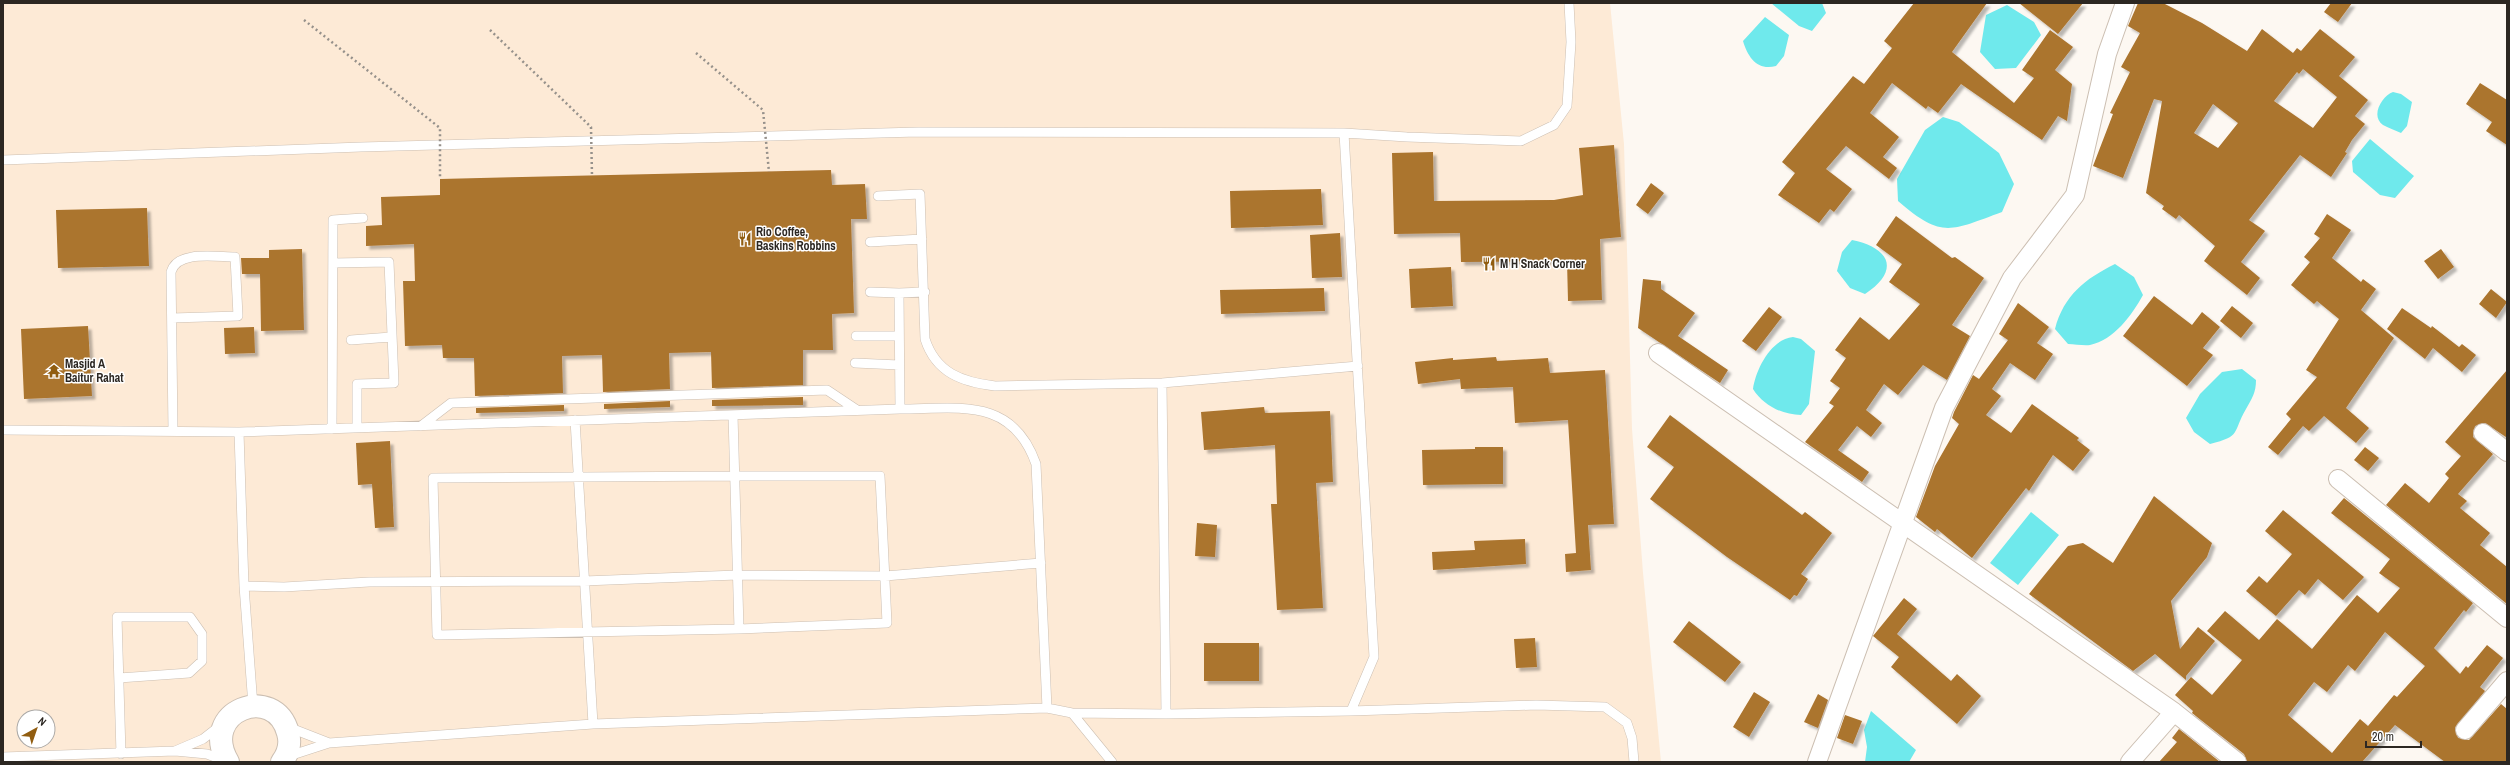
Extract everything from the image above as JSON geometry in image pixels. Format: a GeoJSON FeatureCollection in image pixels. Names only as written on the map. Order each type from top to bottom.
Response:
{"type":"FeatureCollection","features":[{"type":"Feature","properties":{"kind":"main road"},"geometry":{"type":"LineString","coordinates":[[227,762],[220,742],[221,732],[226,722],[242,708],[252,706],[273,711],[287,727],[289,747],[284,760]]}},
{"type":"Feature","properties":{"kind":"street"},"geometry":{"type":"LineString","coordinates":[[1822,759],[1902,523],[1944,408],[1981,334],[2012,278],[2076,195],[2107,54],[2125,3]]}},
{"type":"Feature","properties":{"kind":"street"},"geometry":{"type":"LineString","coordinates":[[1658,353],[2174,712],[2237,762]]}},
{"type":"Feature","properties":{"kind":"street"},"geometry":{"type":"LineString","coordinates":[[2484,433],[2507,452]]}},
{"type":"Feature","properties":{"kind":"street"},"geometry":{"type":"LineString","coordinates":[[2338,479],[2507,618]]}},
{"type":"Feature","properties":{"kind":"street"},"geometry":{"type":"LineString","coordinates":[[2465,730],[2507,681]]}},
{"type":"Feature","properties":{"kind":"street"},"geometry":{"type":"LineString","coordinates":[[2130,762],[2174,712]]}},
{"type":"Feature","properties":{"kind":"lane"},"geometry":{"type":"LineString","coordinates":[[3,160],[377,147],[902,133],[1344,133],[1521,141],[1554,125],[1567,106],[1571,42],[1569,3]]}},
{"type":"Feature","properties":{"kind":"lane"},"geometry":{"type":"LineString","coordinates":[[1344,133],[1374,657],[1351,711]]}},
{"type":"Feature","properties":{"kind":"lane"},"geometry":{"type":"LineString","coordinates":[[878,196],[920,194],[925,292],[925,339],[930,356],[955,375],[973,383],[996,386],[1162,383],[1358,366]]}},
{"type":"Feature","properties":{"kind":"lane"},"geometry":{"type":"LineString","coordinates":[[332,429],[333,220],[363,218]]}},
{"type":"Feature","properties":{"kind":"lane"},"geometry":{"type":"LineString","coordinates":[[870,242],[922,239]]}},
{"type":"Feature","properties":{"kind":"lane"},"geometry":{"type":"LineString","coordinates":[[172,318],[238,316],[235,257],[184,258],[177,261],[171,272],[173,432]]}},
{"type":"Feature","properties":{"kind":"lane"},"geometry":{"type":"LineString","coordinates":[[333,263],[390,262],[394,384],[357,384],[357,428]]}},
{"type":"Feature","properties":{"kind":"lane"},"geometry":{"type":"LineString","coordinates":[[870,292],[925,292]]}},
{"type":"Feature","properties":{"kind":"lane"},"geometry":{"type":"LineString","coordinates":[[899,293],[900,409]]}},
{"type":"Feature","properties":{"kind":"lane"},"geometry":{"type":"LineString","coordinates":[[856,336],[899,336]]}},
{"type":"Feature","properties":{"kind":"lane"},"geometry":{"type":"LineString","coordinates":[[351,340],[392,337]]}},
{"type":"Feature","properties":{"kind":"lane"},"geometry":{"type":"LineString","coordinates":[[855,363],[899,365]]}},
{"type":"Feature","properties":{"kind":"lane"},"geometry":{"type":"LineString","coordinates":[[1162,383],[1166,714]]}},
{"type":"Feature","properties":{"kind":"lane"},"geometry":{"type":"LineString","coordinates":[[421,426],[451,403],[827,390],[857,410]]}},
{"type":"Feature","properties":{"kind":"lane"},"geometry":{"type":"LineString","coordinates":[[3,430],[239,432],[857,410],[981,409],[994,414],[1012,427],[1029,445],[1036,464],[1047,708]]}},
{"type":"Feature","properties":{"kind":"lane"},"geometry":{"type":"LineString","coordinates":[[733,415],[739,629]]}},
{"type":"Feature","properties":{"kind":"lane"},"geometry":{"type":"LineString","coordinates":[[575,420],[593,724]]}},
{"type":"Feature","properties":{"kind":"lane"},"geometry":{"type":"LineString","coordinates":[[239,432],[244,586],[252,706]]}},
{"type":"Feature","properties":{"kind":"lane"},"geometry":{"type":"LineString","coordinates":[[579,476],[880,476],[887,623],[739,629],[437,635],[434,581],[433,478],[579,476]]}},
{"type":"Feature","properties":{"kind":"lane"},"geometry":{"type":"LineString","coordinates":[[244,586],[434,581],[584,581],[737,575],[885,576],[1041,563]]}},
{"type":"Feature","properties":{"kind":"lane"},"geometry":{"type":"LineString","coordinates":[[119,678],[189,673],[202,660],[202,634],[190,617],[117,617],[121,754]]}},
{"type":"Feature","properties":{"kind":"lane"},"geometry":{"type":"LineString","coordinates":[[284,760],[330,743],[593,724],[1047,708],[1072,713],[1166,714],[1351,711],[1536,705],[1605,707],[1627,724],[1632,738],[1634,762]]}},
{"type":"Feature","properties":{"kind":"lane"},"geometry":{"type":"LineString","coordinates":[[1072,713],[1112,762]]}},
{"type":"Feature","properties":{"kind":"lane"},"geometry":{"type":"LineString","coordinates":[[175,751],[203,739],[226,722]]}},
{"type":"Feature","properties":{"kind":"lane"},"geometry":{"type":"LineString","coordinates":[[287,727],[330,743]]}},
{"type":"Feature","properties":{"kind":"lane"},"geometry":{"type":"LineString","coordinates":[[3,757],[175,751],[207,754],[227,762]]}},
{"type":"Feature","properties":{"kind":"path"},"geometry":{"type":"LineString","coordinates":[[304,20],[440,128],[440,179]]}},
{"type":"Feature","properties":{"kind":"path"},"geometry":{"type":"LineString","coordinates":[[490,30],[590,127],[592,176]]}},
{"type":"Feature","properties":{"kind":"path"},"geometry":{"type":"LineString","coordinates":[[696,53],[763,110],[769,172]]}},
{"type":"Feature","properties":{"kind":"shaded area"},"geometry":{"type":"Polygon","coordinates":[[[3,3],[1610,3],[1624,144],[1632,429],[1643,573],[1661,762],[3,762],[3,3]]]}},
{"type":"Feature","properties":{"kind":"water"},"geometry":{"type":"Polygon","coordinates":[[[1771,3],[1822,3],[1826,13],[1812,31],[1799,26],[1771,3]]]}},
{"type":"Feature","properties":{"kind":"water"},"geometry":{"type":"Polygon","coordinates":[[[2007,5],[2034,22],[2041,35],[2016,68],[1995,69],[1980,52],[1986,15],[2007,5]]]}},
{"type":"Feature","properties":{"kind":"water"},"geometry":{"type":"Polygon","coordinates":[[[1765,17],[1789,35],[1784,56],[1776,66],[1770,67],[1764,67],[1755,62],[1748,53],[1743,41],[1765,17]]]}},
{"type":"Feature","properties":{"kind":"water"},"geometry":{"type":"Polygon","coordinates":[[[2393,92],[2401,94],[2412,102],[2407,126],[2401,133],[2383,125],[2379,121],[2378,117],[2379,107],[2382,102],[2389,94],[2393,92]]]}},
{"type":"Feature","properties":{"kind":"water"},"geometry":{"type":"Polygon","coordinates":[[[1943,117],[1959,122],[1999,153],[2014,184],[2002,212],[1970,224],[1947,228],[1937,226],[1926,221],[1898,201],[1897,179],[1925,130],[1943,117]]]}},
{"type":"Feature","properties":{"kind":"water"},"geometry":{"type":"Polygon","coordinates":[[[2370,139],[2414,176],[2395,198],[2380,195],[2353,172],[2352,161],[2370,139]]]}},
{"type":"Feature","properties":{"kind":"water"},"geometry":{"type":"Polygon","coordinates":[[[1852,240],[1875,249],[1886,261],[1887,269],[1883,277],[1865,294],[1850,288],[1837,271],[1842,252],[1852,240]]]}},
{"type":"Feature","properties":{"kind":"water"},"geometry":{"type":"Polygon","coordinates":[[[2115,264],[2134,277],[2143,295],[2139,303],[2121,326],[2107,338],[2090,345],[2068,344],[2055,329],[2064,307],[2070,297],[2085,282],[2115,264]]]}},
{"type":"Feature","properties":{"kind":"water"},"geometry":{"type":"Polygon","coordinates":[[[1793,337],[1801,339],[1815,351],[1809,404],[1801,415],[1794,415],[1774,408],[1762,400],[1753,389],[1761,364],[1771,349],[1785,339],[1793,337]]]}},
{"type":"Feature","properties":{"kind":"water"},"geometry":{"type":"Polygon","coordinates":[[[2242,369],[2256,380],[2253,395],[2237,429],[2232,436],[2210,444],[2194,432],[2186,418],[2200,394],[2222,372],[2242,369]]]}},
{"type":"Feature","properties":{"kind":"water"},"geometry":{"type":"Polygon","coordinates":[[[2031,512],[2059,535],[2018,585],[1990,563],[2031,512]]]}},
{"type":"Feature","properties":{"kind":"water"},"geometry":{"type":"Polygon","coordinates":[[[1871,711],[1916,750],[1909,762],[1865,762],[1867,747],[1864,730],[1871,711]]]}},
{"type":"Feature","properties":{"kind":"building"},"geometry":{"type":"Polygon","coordinates":[[[1914,3],[1987,3],[1952,52],[2014,103],[2034,78],[2022,70],[2050,30],[2073,47],[2055,70],[2072,84],[2067,121],[2058,116],[2042,140],[1961,84],[1938,113],[1928,106],[1926,109],[1892,83],[1870,113],[1899,137],[1883,157],[1897,168],[1889,179],[1846,146],[1826,169],[1852,189],[1834,212],[1830,209],[1819,223],[1778,195],[1795,173],[1782,162],[1853,76],[1864,84],[1892,48],[1884,41],[1914,3]]]}},
{"type":"Feature","properties":{"kind":"building"},"geometry":{"type":"Polygon","coordinates":[[[2019,3],[2083,3],[2058,34],[2019,3]]]}},
{"type":"Feature","properties":{"kind":"building"},"geometry":{"type":"Polygon","coordinates":[[[2138,3],[2163,3],[2202,23],[2247,51],[2262,29],[2293,53],[2297,48],[2301,51],[2320,29],[2355,57],[2339,76],[2368,100],[2355,116],[2365,124],[2352,140],[2345,152],[2347,153],[2331,177],[2300,155],[2249,220],[2265,231],[2241,262],[2260,278],[2247,295],[2204,261],[2215,246],[2179,215],[2176,219],[2162,209],[2164,206],[2146,193],[2162,101],[2154,99],[2123,178],[2093,166],[2113,114],[2110,113],[2130,72],[2121,67],[2140,33],[2128,26],[2138,3]],[[2303,69],[2299,74],[2297,72],[2274,101],[2313,128],[2337,97],[2303,69]],[[2213,104],[2194,133],[2218,148],[2238,123],[2213,104]]]}},
{"type":"Feature","properties":{"kind":"building"},"geometry":{"type":"Polygon","coordinates":[[[2331,3],[2352,3],[2338,22],[2324,12],[2331,3]]]}},
{"type":"Feature","properties":{"kind":"building"},"geometry":{"type":"Polygon","coordinates":[[[2480,83],[2507,100],[2507,145],[2486,131],[2492,122],[2466,104],[2480,83]]]}},
{"type":"Feature","properties":{"kind":"building"},"geometry":{"type":"Polygon","coordinates":[[[1614,145],[1621,237],[1600,239],[1602,300],[1568,301],[1567,261],[1461,262],[1460,233],[1394,234],[1392,153],[1433,152],[1434,201],[1554,200],[1583,195],[1579,148],[1614,145]]]}},
{"type":"Feature","properties":{"kind":"building"},"geometry":{"type":"Polygon","coordinates":[[[831,170],[832,185],[865,184],[867,219],[851,219],[854,313],[832,314],[833,350],[803,350],[803,385],[712,388],[711,352],[669,353],[670,389],[603,392],[602,355],[562,356],[563,393],[475,396],[474,358],[443,358],[442,345],[405,346],[403,281],[415,281],[414,244],[366,246],[366,226],[382,225],[381,197],[440,195],[440,179],[831,170]]]}},
{"type":"Feature","properties":{"kind":"building"},"geometry":{"type":"Polygon","coordinates":[[[1651,183],[1664,193],[1648,214],[1636,205],[1651,183]]]}},
{"type":"Feature","properties":{"kind":"building"},"geometry":{"type":"Polygon","coordinates":[[[1321,189],[1323,225],[1231,228],[1230,191],[1321,189]]]}},
{"type":"Feature","properties":{"kind":"building"},"geometry":{"type":"Polygon","coordinates":[[[147,208],[149,266],[58,268],[56,210],[147,208]]]}},
{"type":"Feature","properties":{"kind":"building"},"geometry":{"type":"Polygon","coordinates":[[[2327,214],[2351,230],[2332,258],[2361,282],[2363,279],[2376,289],[2361,310],[2394,338],[2346,408],[2369,428],[2356,443],[2324,416],[2309,431],[2303,426],[2278,455],[2268,447],[2291,419],[2286,414],[2317,377],[2306,370],[2339,319],[2317,301],[2314,304],[2291,285],[2310,262],[2304,257],[2320,238],[2314,234],[2327,214]]]}},
{"type":"Feature","properties":{"kind":"building"},"geometry":{"type":"Polygon","coordinates":[[[1896,216],[1952,258],[1955,257],[1984,278],[1952,325],[1970,336],[1947,380],[1923,365],[1898,395],[1884,384],[1866,410],[1882,423],[1871,437],[1857,426],[1838,450],[1869,472],[1862,482],[1805,442],[1834,406],[1829,403],[1840,388],[1830,381],[1846,358],[1835,350],[1860,317],[1889,340],[1920,304],[1889,282],[1902,264],[1876,245],[1896,216]]]}},
{"type":"Feature","properties":{"kind":"building"},"geometry":{"type":"Polygon","coordinates":[[[1340,233],[1342,277],[1312,278],[1310,235],[1340,233]]]}},
{"type":"Feature","properties":{"kind":"building"},"geometry":{"type":"Polygon","coordinates":[[[302,249],[304,330],[261,331],[260,274],[242,274],[241,258],[269,258],[269,250],[302,249]]]}},
{"type":"Feature","properties":{"kind":"building"},"geometry":{"type":"Polygon","coordinates":[[[2441,249],[2454,267],[2438,279],[2424,261],[2441,249]]]}},
{"type":"Feature","properties":{"kind":"building"},"geometry":{"type":"Polygon","coordinates":[[[1451,267],[1453,306],[1411,308],[1409,269],[1451,267]]]}},
{"type":"Feature","properties":{"kind":"building"},"geometry":{"type":"Polygon","coordinates":[[[1643,279],[1661,281],[1661,289],[1695,313],[1678,336],[1728,370],[1720,383],[1638,328],[1643,279]]]}},
{"type":"Feature","properties":{"kind":"building"},"geometry":{"type":"Polygon","coordinates":[[[1324,288],[1325,311],[1221,314],[1220,290],[1324,288]]]}},
{"type":"Feature","properties":{"kind":"building"},"geometry":{"type":"Polygon","coordinates":[[[2491,289],[2507,302],[2496,318],[2479,304],[2491,289]]]}},
{"type":"Feature","properties":{"kind":"building"},"geometry":{"type":"Polygon","coordinates":[[[2154,296],[2192,325],[2202,312],[2220,327],[2203,348],[2213,355],[2187,386],[2123,336],[2154,296]]]}},
{"type":"Feature","properties":{"kind":"building"},"geometry":{"type":"Polygon","coordinates":[[[2018,303],[2049,327],[2037,343],[2053,354],[2035,380],[2010,363],[1992,389],[2001,396],[1986,415],[2011,433],[2032,404],[2079,438],[2077,440],[2090,450],[2073,471],[2053,455],[2029,491],[2026,488],[1972,558],[1937,529],[1935,532],[1916,517],[1935,466],[1959,424],[1952,418],[1954,412],[1973,375],[1979,379],[2008,340],[1999,334],[2018,303]]]}},
{"type":"Feature","properties":{"kind":"building"},"geometry":{"type":"Polygon","coordinates":[[[2232,306],[2253,323],[2241,338],[2220,321],[2232,306]]]}},
{"type":"Feature","properties":{"kind":"building"},"geometry":{"type":"Polygon","coordinates":[[[1769,307],[1782,317],[1756,351],[1742,341],[1769,307]]]}},
{"type":"Feature","properties":{"kind":"building"},"geometry":{"type":"Polygon","coordinates":[[[2402,308],[2431,328],[2432,326],[2459,347],[2462,344],[2476,355],[2462,372],[2433,348],[2425,359],[2387,329],[2402,308]]]}},
{"type":"Feature","properties":{"kind":"building"},"geometry":{"type":"Polygon","coordinates":[[[88,326],[92,396],[24,399],[21,329],[88,326]]]}},
{"type":"Feature","properties":{"kind":"building"},"geometry":{"type":"Polygon","coordinates":[[[254,327],[255,353],[225,354],[224,328],[254,327]]]}},
{"type":"Feature","properties":{"kind":"building"},"geometry":{"type":"Polygon","coordinates":[[[1496,357],[1497,361],[1548,358],[1550,373],[1605,370],[1614,524],[1588,525],[1591,570],[1566,572],[1565,554],[1576,553],[1568,420],[1515,423],[1513,387],[1461,389],[1460,379],[1418,384],[1415,362],[1453,358],[1453,360],[1496,357]]]}},
{"type":"Feature","properties":{"kind":"building"},"geometry":{"type":"Polygon","coordinates":[[[2507,370],[2507,436],[2506,437],[2485,423],[2475,426],[2473,437],[2493,454],[2458,494],[2467,501],[2460,508],[2490,533],[2480,545],[2507,567],[2507,604],[2386,505],[2405,483],[2429,503],[2449,478],[2445,474],[2461,456],[2445,442],[2507,370]]]}},
{"type":"Feature","properties":{"kind":"building"},"geometry":{"type":"Polygon","coordinates":[[[803,397],[803,405],[712,406],[712,400],[803,397]]]}},
{"type":"Feature","properties":{"kind":"building"},"geometry":{"type":"Polygon","coordinates":[[[670,401],[670,407],[604,409],[604,404],[670,401]]]}},
{"type":"Feature","properties":{"kind":"building"},"geometry":{"type":"Polygon","coordinates":[[[564,405],[564,411],[476,413],[476,408],[564,405]]]}},
{"type":"Feature","properties":{"kind":"building"},"geometry":{"type":"Polygon","coordinates":[[[1264,407],[1265,413],[1330,411],[1333,482],[1316,483],[1323,608],[1277,610],[1271,504],[1277,504],[1275,445],[1204,450],[1201,412],[1264,407]]]}},
{"type":"Feature","properties":{"kind":"building"},"geometry":{"type":"Polygon","coordinates":[[[1670,415],[1802,515],[1805,512],[1832,533],[1801,574],[1808,579],[1797,596],[1794,595],[1790,600],[1727,557],[1650,499],[1674,467],[1647,447],[1670,415]]]}},
{"type":"Feature","properties":{"kind":"building"},"geometry":{"type":"Polygon","coordinates":[[[390,441],[394,527],[375,528],[372,484],[358,485],[356,443],[390,441]]]}},
{"type":"Feature","properties":{"kind":"building"},"geometry":{"type":"Polygon","coordinates":[[[1475,447],[1503,447],[1503,484],[1423,485],[1422,450],[1475,449],[1475,447]]]}},
{"type":"Feature","properties":{"kind":"building"},"geometry":{"type":"Polygon","coordinates":[[[2365,447],[2379,458],[2368,471],[2354,460],[2365,447]]]}},
{"type":"Feature","properties":{"kind":"building"},"geometry":{"type":"Polygon","coordinates":[[[2154,496],[2212,543],[2207,557],[2171,601],[2180,649],[2198,627],[2215,641],[2186,676],[2186,680],[2155,654],[2133,671],[2029,594],[2068,546],[2083,543],[2113,563],[2154,496]]]}},
{"type":"Feature","properties":{"kind":"building"},"geometry":{"type":"Polygon","coordinates":[[[2344,498],[2473,603],[2466,612],[2464,610],[2434,648],[2460,674],[2466,666],[2468,668],[2487,645],[2503,658],[2480,687],[2485,691],[2455,728],[2458,738],[2469,740],[2501,704],[2507,709],[2507,762],[2445,762],[2395,725],[2362,762],[2247,762],[2244,754],[2192,713],[2193,711],[2175,695],[2191,677],[2212,695],[2242,660],[2207,631],[2225,611],[2259,640],[2277,619],[2312,649],[2357,595],[2378,613],[2400,588],[2379,573],[2390,559],[2331,513],[2344,498]],[[2385,632],[2355,671],[2348,665],[2327,692],[2314,682],[2288,715],[2332,753],[2360,719],[2368,726],[2394,695],[2397,697],[2425,666],[2385,632]]]}},
{"type":"Feature","properties":{"kind":"building"},"geometry":{"type":"Polygon","coordinates":[[[2283,510],[2364,577],[2343,600],[2318,579],[2305,595],[2299,590],[2276,616],[2246,591],[2259,576],[2267,583],[2292,554],[2265,531],[2283,510]]]}},
{"type":"Feature","properties":{"kind":"building"},"geometry":{"type":"Polygon","coordinates":[[[1197,523],[1217,525],[1215,557],[1195,556],[1197,523]]]}},
{"type":"Feature","properties":{"kind":"building"},"geometry":{"type":"Polygon","coordinates":[[[1525,539],[1526,564],[1433,570],[1432,552],[1475,550],[1474,541],[1525,539]]]}},
{"type":"Feature","properties":{"kind":"building"},"geometry":{"type":"Polygon","coordinates":[[[1904,598],[1917,609],[1897,634],[1951,681],[1957,674],[1981,696],[1957,724],[1891,667],[1899,657],[1873,636],[1904,598]]]}},
{"type":"Feature","properties":{"kind":"building"},"geometry":{"type":"Polygon","coordinates":[[[1689,621],[1741,662],[1725,682],[1673,642],[1689,621]]]}},
{"type":"Feature","properties":{"kind":"building"},"geometry":{"type":"Polygon","coordinates":[[[1535,638],[1537,667],[1516,668],[1514,639],[1535,638]]]}},
{"type":"Feature","properties":{"kind":"building"},"geometry":{"type":"Polygon","coordinates":[[[1204,643],[1259,643],[1259,681],[1204,681],[1204,643]]]}},
{"type":"Feature","properties":{"kind":"building"},"geometry":{"type":"Polygon","coordinates":[[[1754,692],[1770,702],[1749,737],[1733,727],[1754,692]]]}},
{"type":"Feature","properties":{"kind":"building"},"geometry":{"type":"Polygon","coordinates":[[[1818,694],[1828,700],[1818,728],[1804,722],[1818,694]]]}},
{"type":"Feature","properties":{"kind":"building"},"geometry":{"type":"Polygon","coordinates":[[[1845,715],[1862,721],[1853,744],[1837,738],[1845,715]]]}},
{"type":"Feature","properties":{"kind":"building"},"geometry":{"type":"Polygon","coordinates":[[[2179,729],[2220,762],[2159,762],[2177,742],[2172,738],[2179,729]]]}},
{"type":"Feature","properties":{"kind":"place","name":"Rio Coffee, Baskins Robbins"},"geometry":{"type":"Point","coordinates":[745,239]}},
{"type":"Feature","properties":{"kind":"place","name":"M H Snack Corner"},"geometry":{"type":"Point","coordinates":[1489,264]}},
{"type":"Feature","properties":{"kind":"place","name":"Masjid A Baitur Rahat"},"geometry":{"type":"Point","coordinates":[54,371]}}]}
